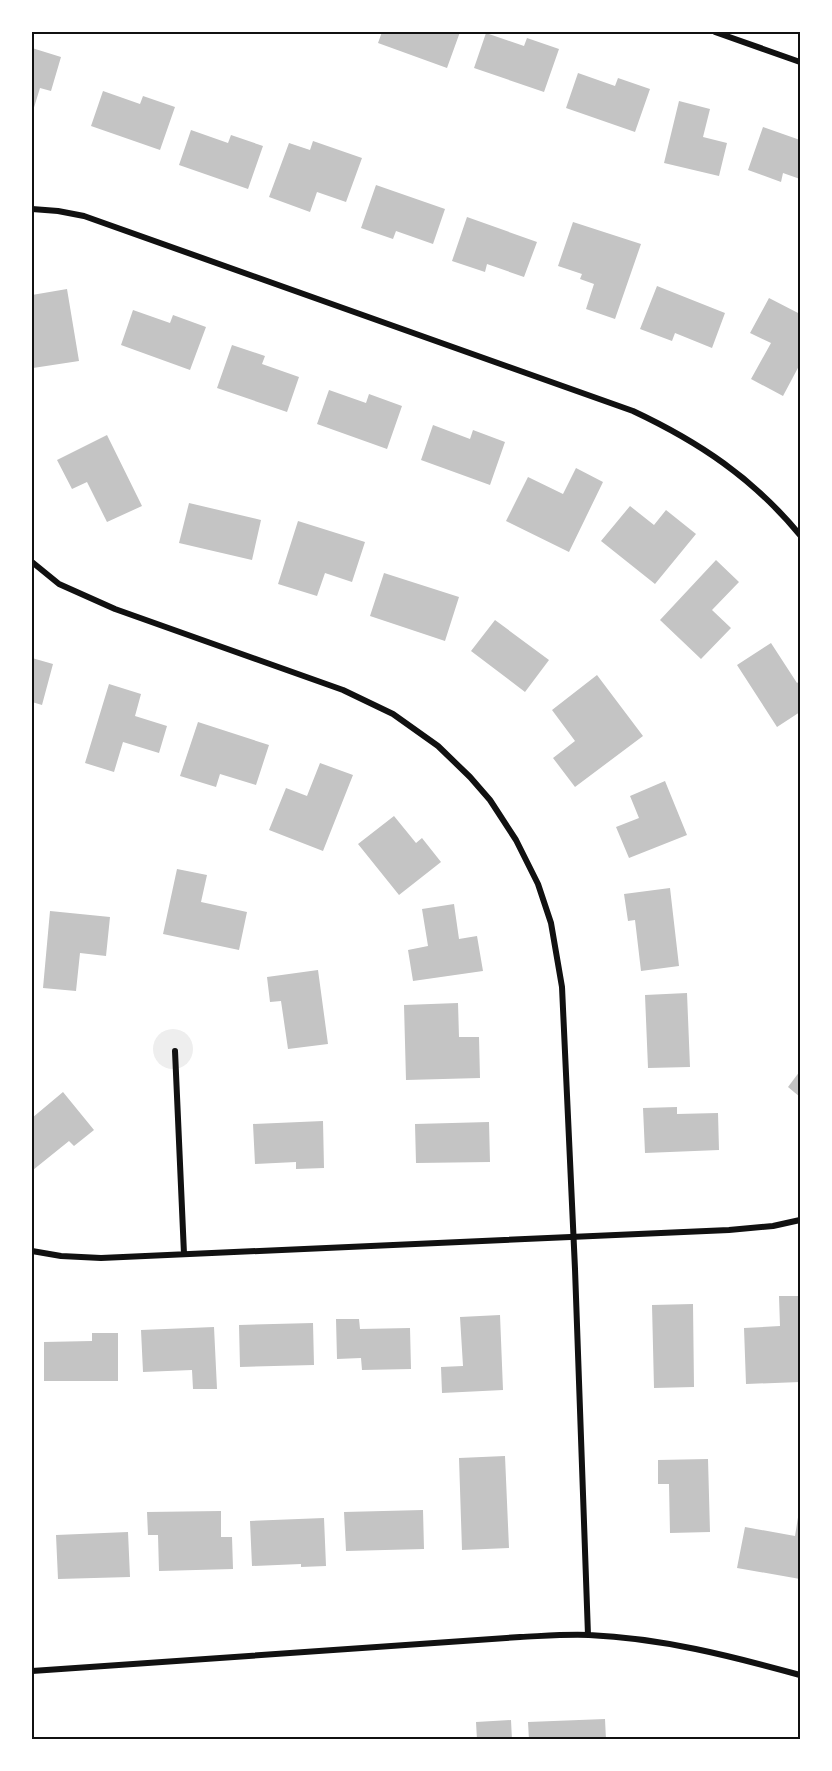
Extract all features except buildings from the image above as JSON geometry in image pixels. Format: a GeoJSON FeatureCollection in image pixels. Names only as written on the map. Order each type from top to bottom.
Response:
{"type":"FeatureCollection","features":[{"type":"Feature","properties":{"kind":"street"},"geometry":{"type":"LineString","coordinates":[[718,32],[801,62]]}},
{"type":"Feature","properties":{"kind":"street"},"geometry":{"type":"LineString","coordinates":[[32,209],[84,216],[633,411],[674,430],[720,459],[781,512],[801,535]]}},
{"type":"Feature","properties":{"kind":"street"},"geometry":{"type":"LineString","coordinates":[[32,562],[59,584],[115,609],[343,690],[393,714],[438,746],[470,777],[490,800],[516,840],[538,884],[551,923],[562,987],[588,1635]]}},
{"type":"Feature","properties":{"kind":"street"},"geometry":{"type":"LineString","coordinates":[[175,1051],[184,1254]]}},
{"type":"Feature","properties":{"kind":"street"},"geometry":{"type":"LineString","coordinates":[[32,1251],[61,1256],[101,1258],[729,1230],[773,1226],[801,1220]]}},
{"type":"Feature","properties":{"kind":"street"},"geometry":{"type":"LineString","coordinates":[[32,1671],[520,1636],[588,1635],[698,1649],[801,1675]]}},
{"type":"Feature","properties":{"kind":"shaded area"},"geometry":{"type":"Polygon","coordinates":[[[173,1029],[187,1035],[193,1049],[187,1063],[173,1069],[159,1063],[153,1049],[159,1035],[173,1029]]]}}]}
